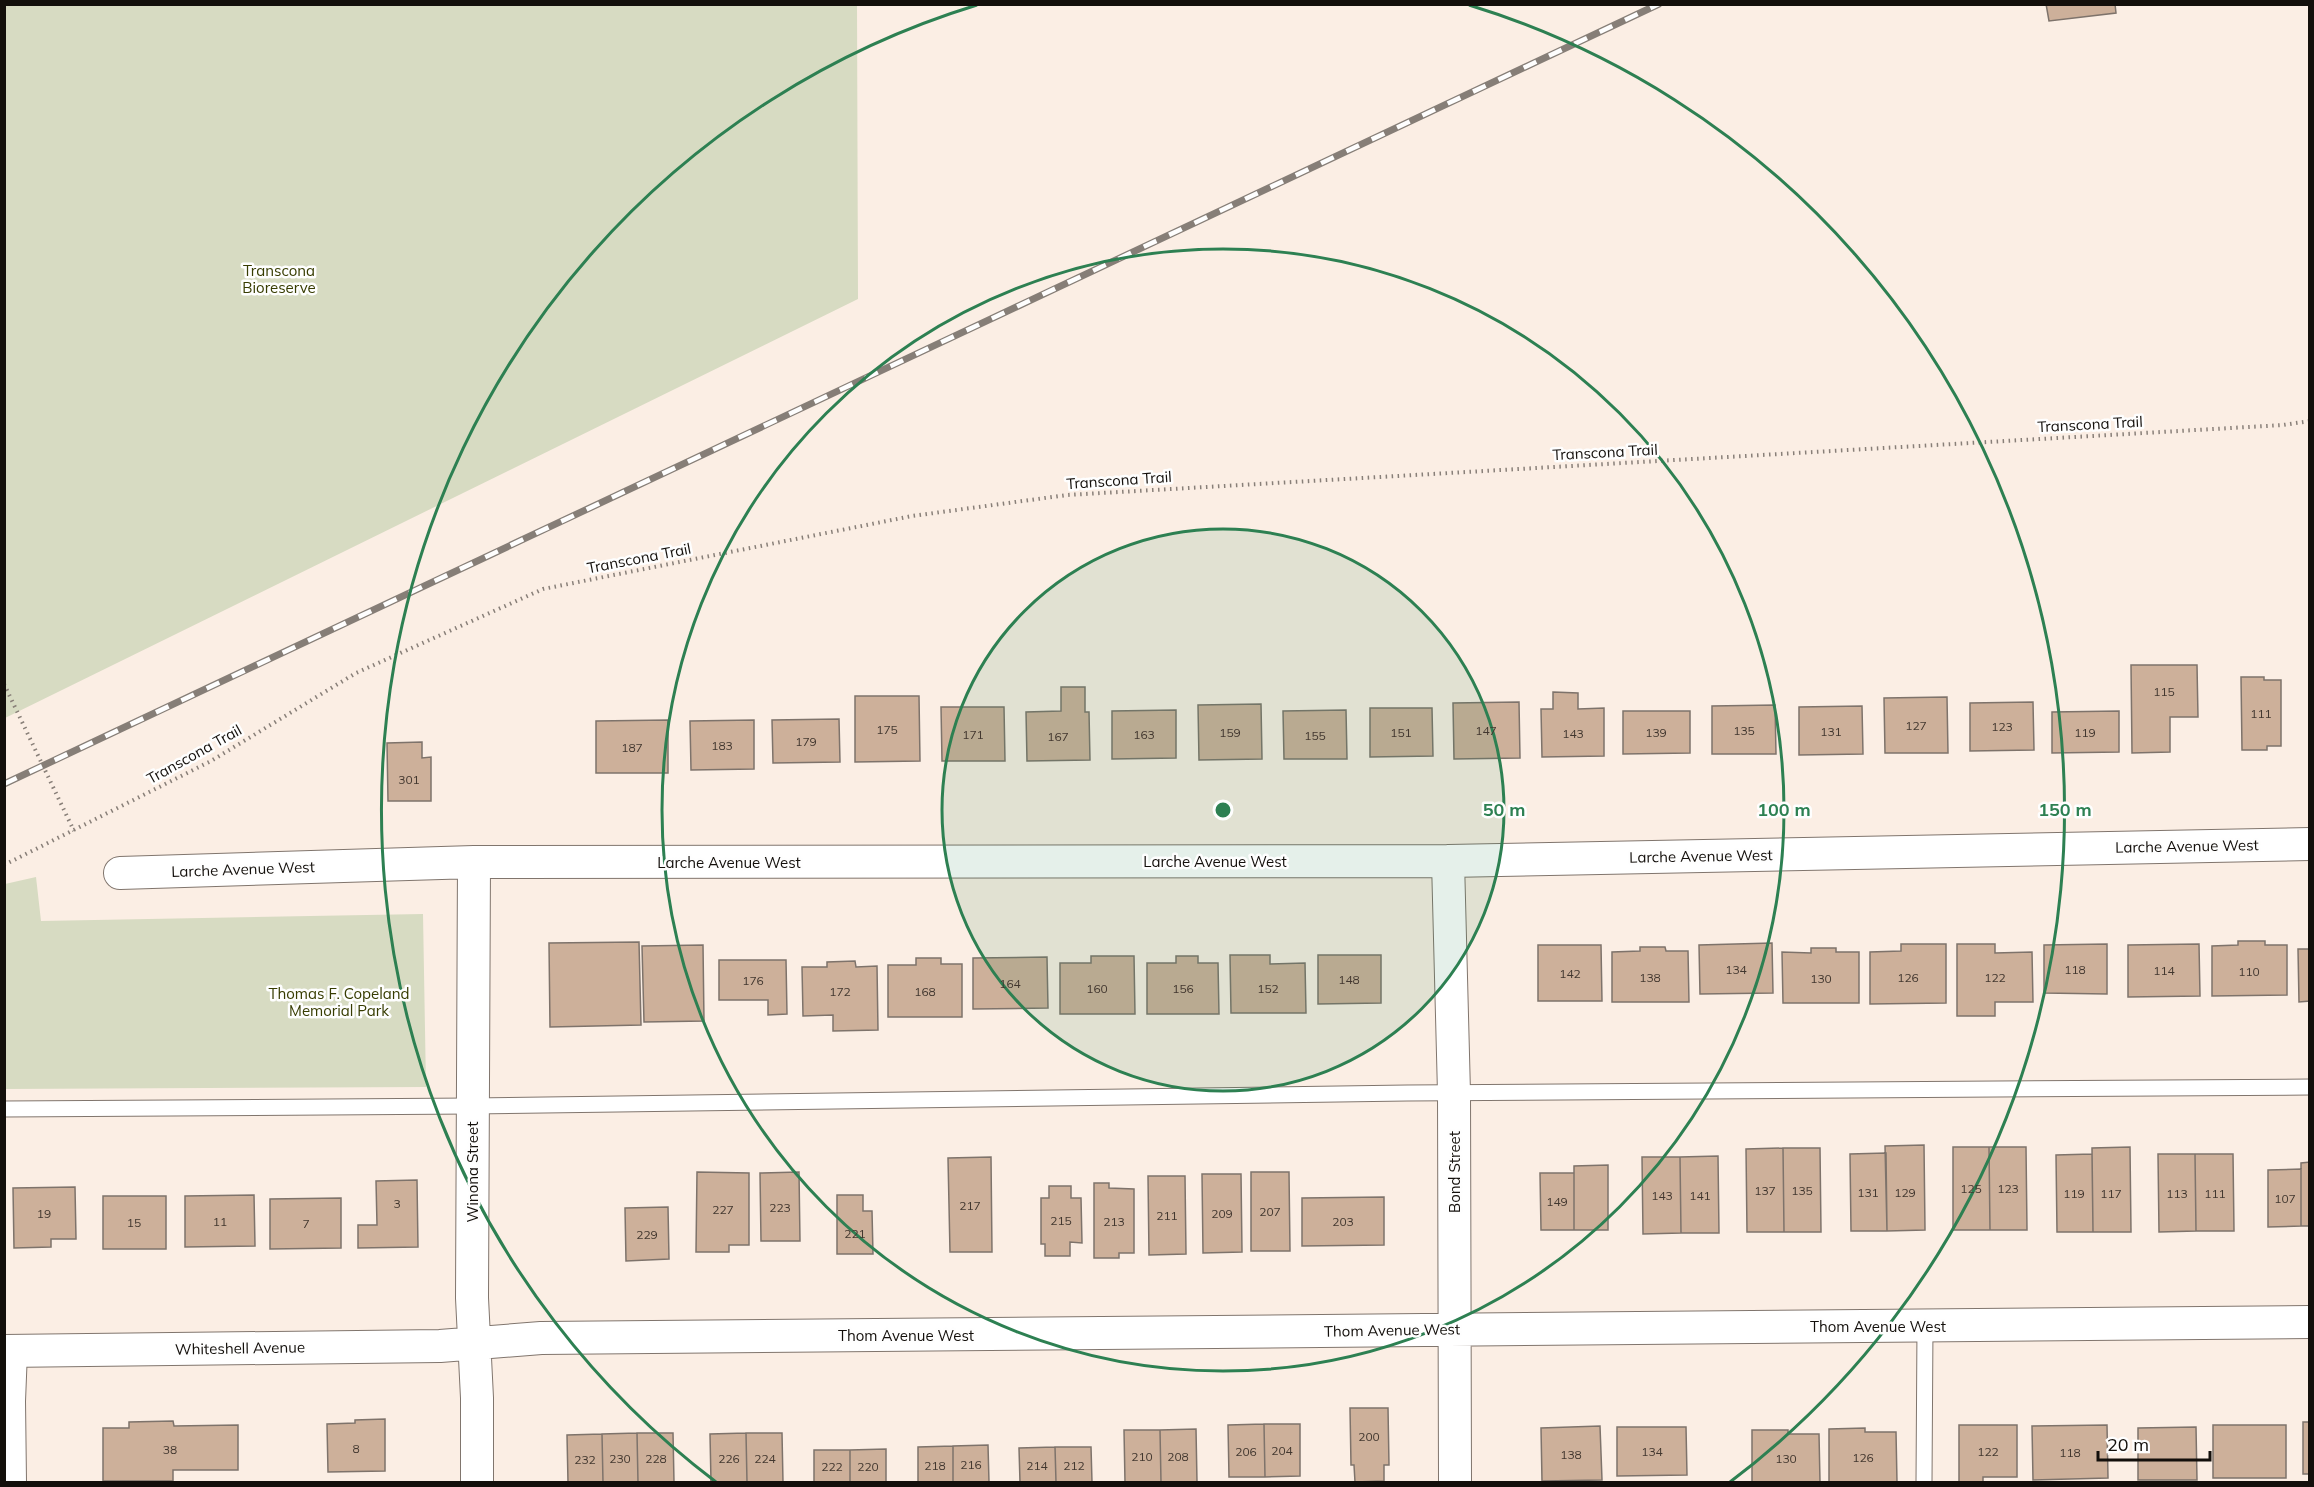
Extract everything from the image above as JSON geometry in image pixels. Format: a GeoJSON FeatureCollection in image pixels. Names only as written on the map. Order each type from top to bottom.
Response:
{"type":"FeatureCollection","features":[{"type":"Feature","properties":{"kind":"street","name":"Larche Avenue West"},"geometry":{"type":"LineString","coordinates":[[120,873],[474,862],[1448,861],[2310,844]]}},
{"type":"Feature","properties":{"kind":"street","name":"Bond Street"},"geometry":{"type":"LineString","coordinates":[[1448,861],[1454,1093],[1455,1482]]}},
{"type":"Feature","properties":{"kind":"street","name":"Winona Street"},"geometry":{"type":"LineString","coordinates":[[474,862],[472,1298],[477,1482]]}},
{"type":"Feature","properties":{"kind":"street","name":"Thom Avenue West"},"geometry":{"type":"LineString","coordinates":[[475,1344],[541,1338],[2310,1322]]}},
{"type":"Feature","properties":{"kind":"street","name":"Whiteshell Avenue"},"geometry":{"type":"LineString","coordinates":[[8,1351],[475,1344]]}},
{"type":"Feature","properties":{"kind":"street"},"geometry":{"type":"LineString","coordinates":[[8,1351],[10,1482]]}},
{"type":"Feature","properties":{"kind":"lane"},"geometry":{"type":"LineString","coordinates":[[4,1109],[472,1106],[1454,1093],[2310,1087]]}},
{"type":"Feature","properties":{"kind":"lane"},"geometry":{"type":"LineString","coordinates":[[1924,1326],[1924,1482]]}},
{"type":"Feature","properties":{"kind":"path","name":"Transcona Trail"},"geometry":{"type":"LineString","coordinates":[[4,865],[211,761],[356,673],[543,590],[912,516],[1067,495],[2271,426],[2310,421]]}},
{"type":"Feature","properties":{"kind":"path"},"geometry":{"type":"LineString","coordinates":[[4,684],[74,831]]}},
{"type":"Feature","properties":{"kind":"green space","name":"Transcona Bioreserve"},"geometry":{"type":"Polygon","coordinates":[[[5,4],[857,5],[858,299],[5,718],[5,4]]]}},
{"type":"Feature","properties":{"kind":"green space","name":"Thomas F. Copeland Memorial Park"},"geometry":{"type":"Polygon","coordinates":[[[36,877],[41,921],[423,914],[426,1087],[5,1089],[5,884],[36,877]]]}},
{"type":"Feature","properties":{"kind":"building"},"geometry":{"type":"Polygon","coordinates":[[[2046,4],[2115,4],[2116,13],[2049,21],[2046,4]]]}},
{"type":"Feature","properties":{"kind":"building"},"geometry":{"type":"Polygon","coordinates":[[[2131,665],[2197,665],[2198,717],[2170,717],[2170,752],[2132,753],[2131,665]]]}},
{"type":"Feature","properties":{"kind":"building"},"geometry":{"type":"Polygon","coordinates":[[[2241,677],[2281,680],[2281,746],[2267,746],[2267,750],[2242,750],[2241,677]]]}},
{"type":"Feature","properties":{"kind":"building"},"geometry":{"type":"Polygon","coordinates":[[[1061,687],[1085,687],[1085,712],[1089,712],[1090,760],[1027,761],[1026,712],[1061,711],[1061,687]]]}},
{"type":"Feature","properties":{"kind":"building"},"geometry":{"type":"Polygon","coordinates":[[[1553,692],[1578,693],[1578,709],[1604,708],[1604,756],[1542,757],[1541,709],[1553,709],[1553,692]]]}},
{"type":"Feature","properties":{"kind":"building"},"geometry":{"type":"Polygon","coordinates":[[[855,696],[919,696],[920,761],[855,762],[855,696]]]}},
{"type":"Feature","properties":{"kind":"building"},"geometry":{"type":"Polygon","coordinates":[[[1947,697],[1948,753],[1885,753],[1884,698],[1947,697]]]}},
{"type":"Feature","properties":{"kind":"building"},"geometry":{"type":"Polygon","coordinates":[[[1519,702],[1520,758],[1454,759],[1453,703],[1519,702]]]}},
{"type":"Feature","properties":{"kind":"building"},"geometry":{"type":"Polygon","coordinates":[[[2033,702],[2034,750],[1970,751],[1970,703],[2033,702]]]}},
{"type":"Feature","properties":{"kind":"building"},"geometry":{"type":"Polygon","coordinates":[[[1261,704],[1262,759],[1199,760],[1198,705],[1261,704]]]}},
{"type":"Feature","properties":{"kind":"building"},"geometry":{"type":"Polygon","coordinates":[[[1775,705],[1776,754],[1712,754],[1712,706],[1775,705]]]}},
{"type":"Feature","properties":{"kind":"building"},"geometry":{"type":"Polygon","coordinates":[[[1862,706],[1863,754],[1799,755],[1799,707],[1862,706]]]}},
{"type":"Feature","properties":{"kind":"building"},"geometry":{"type":"Polygon","coordinates":[[[941,707],[1004,707],[1005,761],[942,761],[941,707]]]}},
{"type":"Feature","properties":{"kind":"building"},"geometry":{"type":"Polygon","coordinates":[[[1370,708],[1432,708],[1433,756],[1370,757],[1370,708]]]}},
{"type":"Feature","properties":{"kind":"building"},"geometry":{"type":"Polygon","coordinates":[[[1176,710],[1176,758],[1112,759],[1112,711],[1176,710]]]}},
{"type":"Feature","properties":{"kind":"building"},"geometry":{"type":"Polygon","coordinates":[[[1346,710],[1347,759],[1284,759],[1283,711],[1346,710]]]}},
{"type":"Feature","properties":{"kind":"building"},"geometry":{"type":"Polygon","coordinates":[[[1623,711],[1690,711],[1690,753],[1623,754],[1623,711]]]}},
{"type":"Feature","properties":{"kind":"building"},"geometry":{"type":"Polygon","coordinates":[[[2119,711],[2119,752],[2052,753],[2052,712],[2119,711]]]}},
{"type":"Feature","properties":{"kind":"building"},"geometry":{"type":"Polygon","coordinates":[[[839,719],[840,762],[773,763],[772,720],[839,719]]]}},
{"type":"Feature","properties":{"kind":"building"},"geometry":{"type":"Polygon","coordinates":[[[668,720],[668,773],[596,773],[596,721],[668,720]]]}},
{"type":"Feature","properties":{"kind":"building"},"geometry":{"type":"Polygon","coordinates":[[[754,720],[754,769],[691,770],[690,721],[754,720]]]}},
{"type":"Feature","properties":{"kind":"building"},"geometry":{"type":"Polygon","coordinates":[[[422,742],[422,758],[431,757],[431,801],[388,801],[387,743],[422,742]]]}},
{"type":"Feature","properties":{"kind":"building"},"geometry":{"type":"Polygon","coordinates":[[[2238,941],[2265,941],[2265,945],[2287,945],[2287,995],[2212,996],[2212,946],[2238,945],[2238,941]]]}},
{"type":"Feature","properties":{"kind":"building"},"geometry":{"type":"Polygon","coordinates":[[[639,942],[641,1025],[550,1027],[549,943],[639,942]]]}},
{"type":"Feature","properties":{"kind":"building"},"geometry":{"type":"Polygon","coordinates":[[[1772,943],[1773,993],[1700,994],[1699,945],[1772,943]]]}},
{"type":"Feature","properties":{"kind":"building"},"geometry":{"type":"Polygon","coordinates":[[[1901,944],[1946,944],[1946,1003],[1870,1004],[1870,952],[1901,951],[1901,944]]]}},
{"type":"Feature","properties":{"kind":"building"},"geometry":{"type":"Polygon","coordinates":[[[1957,944],[1995,944],[1995,953],[2032,952],[2033,1002],[1995,1002],[1995,1016],[1957,1016],[1957,944]]]}},
{"type":"Feature","properties":{"kind":"building"},"geometry":{"type":"Polygon","coordinates":[[[2107,944],[2107,994],[2044,993],[2044,945],[2107,944]]]}},
{"type":"Feature","properties":{"kind":"building"},"geometry":{"type":"Polygon","coordinates":[[[2199,944],[2200,996],[2128,997],[2128,945],[2199,944]]]}},
{"type":"Feature","properties":{"kind":"building"},"geometry":{"type":"Polygon","coordinates":[[[703,945],[704,1021],[644,1022],[642,946],[703,945]]]}},
{"type":"Feature","properties":{"kind":"building"},"geometry":{"type":"Polygon","coordinates":[[[1538,945],[1601,945],[1602,1001],[1538,1001],[1538,945]]]}},
{"type":"Feature","properties":{"kind":"building"},"geometry":{"type":"Polygon","coordinates":[[[1640,947],[1665,947],[1666,951],[1688,951],[1689,1002],[1612,1002],[1612,952],[1640,951],[1640,947]]]}},
{"type":"Feature","properties":{"kind":"building"},"geometry":{"type":"Polygon","coordinates":[[[1811,948],[1836,948],[1836,952],[1859,952],[1859,1003],[1783,1003],[1782,952],[1811,953],[1811,948]]]}},
{"type":"Feature","properties":{"kind":"building"},"geometry":{"type":"Polygon","coordinates":[[[2298,949],[2310,949],[2310,1001],[2299,1002],[2298,949]]]}},
{"type":"Feature","properties":{"kind":"building"},"geometry":{"type":"Polygon","coordinates":[[[1230,955],[1270,955],[1270,964],[1305,963],[1306,1013],[1231,1013],[1230,955]]]}},
{"type":"Feature","properties":{"kind":"building"},"geometry":{"type":"Polygon","coordinates":[[[1318,955],[1381,955],[1381,1003],[1318,1004],[1318,955]]]}},
{"type":"Feature","properties":{"kind":"building"},"geometry":{"type":"Polygon","coordinates":[[[1091,956],[1134,956],[1135,1014],[1060,1014],[1060,963],[1091,963],[1091,956]]]}},
{"type":"Feature","properties":{"kind":"building"},"geometry":{"type":"Polygon","coordinates":[[[1176,956],[1198,956],[1198,963],[1218,963],[1219,1014],[1147,1014],[1147,963],[1176,963],[1176,956]]]}},
{"type":"Feature","properties":{"kind":"building"},"geometry":{"type":"Polygon","coordinates":[[[1047,957],[1048,1008],[973,1009],[973,958],[1047,957]]]}},
{"type":"Feature","properties":{"kind":"building"},"geometry":{"type":"Polygon","coordinates":[[[916,958],[941,958],[941,964],[962,964],[962,1017],[888,1017],[888,965],[916,965],[916,958]]]}},
{"type":"Feature","properties":{"kind":"building"},"geometry":{"type":"Polygon","coordinates":[[[719,960],[786,960],[787,1014],[768,1015],[768,1000],[719,1000],[719,960]]]}},
{"type":"Feature","properties":{"kind":"building"},"geometry":{"type":"Polygon","coordinates":[[[855,961],[856,967],[877,966],[878,1030],[833,1031],[833,1015],[803,1016],[802,967],[827,967],[827,962],[855,961]]]}},
{"type":"Feature","properties":{"kind":"building"},"geometry":{"type":"Polygon","coordinates":[[[1924,1145],[1925,1230],[1887,1231],[1885,1146],[1924,1145]]]}},
{"type":"Feature","properties":{"kind":"building"},"geometry":{"type":"Polygon","coordinates":[[[1953,1147],[1989,1147],[1990,1230],[1953,1230],[1953,1147]]]}},
{"type":"Feature","properties":{"kind":"building"},"geometry":{"type":"Polygon","coordinates":[[[1989,1147],[2026,1147],[2027,1230],[1990,1230],[1989,1147]]]}},
{"type":"Feature","properties":{"kind":"building"},"geometry":{"type":"Polygon","coordinates":[[[2130,1147],[2131,1232],[2093,1232],[2092,1148],[2130,1147]]]}},
{"type":"Feature","properties":{"kind":"building"},"geometry":{"type":"Polygon","coordinates":[[[1783,1148],[1784,1232],[1747,1232],[1746,1149],[1783,1148]]]}},
{"type":"Feature","properties":{"kind":"building"},"geometry":{"type":"Polygon","coordinates":[[[1783,1148],[1820,1148],[1821,1232],[1784,1232],[1783,1148]]]}},
{"type":"Feature","properties":{"kind":"building"},"geometry":{"type":"Polygon","coordinates":[[[1886,1153],[1887,1231],[1851,1231],[1850,1154],[1886,1153]]]}},
{"type":"Feature","properties":{"kind":"building"},"geometry":{"type":"Polygon","coordinates":[[[2092,1154],[2093,1232],[2057,1232],[2056,1155],[2092,1154]]]}},
{"type":"Feature","properties":{"kind":"building"},"geometry":{"type":"Polygon","coordinates":[[[2158,1154],[2195,1154],[2196,1231],[2159,1232],[2158,1154]]]}},
{"type":"Feature","properties":{"kind":"building"},"geometry":{"type":"Polygon","coordinates":[[[2195,1154],[2233,1154],[2234,1231],[2196,1231],[2195,1154]]]}},
{"type":"Feature","properties":{"kind":"building"},"geometry":{"type":"Polygon","coordinates":[[[1718,1156],[1719,1233],[1681,1233],[1680,1157],[1718,1156]]]}},
{"type":"Feature","properties":{"kind":"building"},"geometry":{"type":"Polygon","coordinates":[[[991,1157],[992,1252],[950,1252],[948,1158],[991,1157]]]}},
{"type":"Feature","properties":{"kind":"building"},"geometry":{"type":"Polygon","coordinates":[[[1642,1157],[1680,1157],[1681,1233],[1643,1234],[1642,1157]]]}},
{"type":"Feature","properties":{"kind":"building"},"geometry":{"type":"Polygon","coordinates":[[[2310,1162],[2310,1226],[2301,1226],[2301,1163],[2310,1162]]]}},
{"type":"Feature","properties":{"kind":"building"},"geometry":{"type":"Polygon","coordinates":[[[1608,1165],[1608,1230],[1574,1230],[1574,1166],[1608,1165]]]}},
{"type":"Feature","properties":{"kind":"building"},"geometry":{"type":"Polygon","coordinates":[[[2301,1169],[2301,1226],[2268,1227],[2268,1170],[2301,1169]]]}},
{"type":"Feature","properties":{"kind":"building"},"geometry":{"type":"Polygon","coordinates":[[[697,1172],[749,1173],[749,1245],[729,1245],[729,1252],[696,1252],[697,1172]]]}},
{"type":"Feature","properties":{"kind":"building"},"geometry":{"type":"Polygon","coordinates":[[[799,1172],[800,1241],[761,1241],[760,1173],[799,1172]]]}},
{"type":"Feature","properties":{"kind":"building"},"geometry":{"type":"Polygon","coordinates":[[[1251,1172],[1289,1172],[1290,1251],[1251,1251],[1251,1172]]]}},
{"type":"Feature","properties":{"kind":"building"},"geometry":{"type":"Polygon","coordinates":[[[1540,1173],[1574,1173],[1574,1230],[1541,1230],[1540,1173]]]}},
{"type":"Feature","properties":{"kind":"building"},"geometry":{"type":"Polygon","coordinates":[[[1202,1174],[1241,1174],[1242,1252],[1203,1253],[1202,1174]]]}},
{"type":"Feature","properties":{"kind":"building"},"geometry":{"type":"Polygon","coordinates":[[[1148,1176],[1185,1176],[1186,1254],[1149,1255],[1148,1176]]]}},
{"type":"Feature","properties":{"kind":"building"},"geometry":{"type":"Polygon","coordinates":[[[417,1180],[418,1247],[358,1248],[358,1225],[377,1225],[376,1181],[417,1180]]]}},
{"type":"Feature","properties":{"kind":"building"},"geometry":{"type":"Polygon","coordinates":[[[1094,1183],[1109,1183],[1109,1188],[1134,1189],[1134,1253],[1119,1253],[1119,1258],[1094,1258],[1094,1183]]]}},
{"type":"Feature","properties":{"kind":"building"},"geometry":{"type":"Polygon","coordinates":[[[1049,1186],[1071,1186],[1071,1198],[1081,1198],[1082,1243],[1070,1242],[1070,1256],[1045,1256],[1045,1244],[1041,1244],[1041,1198],[1049,1198],[1049,1186]]]}},
{"type":"Feature","properties":{"kind":"building"},"geometry":{"type":"Polygon","coordinates":[[[75,1187],[76,1239],[51,1239],[51,1247],[14,1248],[13,1188],[75,1187]]]}},
{"type":"Feature","properties":{"kind":"building"},"geometry":{"type":"Polygon","coordinates":[[[254,1195],[255,1246],[185,1247],[185,1196],[254,1195]]]}},
{"type":"Feature","properties":{"kind":"building"},"geometry":{"type":"Polygon","coordinates":[[[837,1195],[863,1195],[863,1211],[872,1211],[873,1254],[837,1254],[837,1195]]]}},
{"type":"Feature","properties":{"kind":"building"},"geometry":{"type":"Polygon","coordinates":[[[103,1196],[166,1196],[166,1249],[103,1249],[103,1196]]]}},
{"type":"Feature","properties":{"kind":"building"},"geometry":{"type":"Polygon","coordinates":[[[1384,1197],[1384,1245],[1302,1246],[1302,1198],[1384,1197]]]}},
{"type":"Feature","properties":{"kind":"building"},"geometry":{"type":"Polygon","coordinates":[[[341,1198],[341,1248],[270,1249],[270,1199],[341,1198]]]}},
{"type":"Feature","properties":{"kind":"building"},"geometry":{"type":"Polygon","coordinates":[[[668,1207],[669,1259],[626,1261],[625,1208],[668,1207]]]}},
{"type":"Feature","properties":{"kind":"building"},"geometry":{"type":"Polygon","coordinates":[[[1350,1408],[1388,1408],[1389,1465],[1384,1465],[1384,1481],[1355,1482],[1354,1465],[1351,1465],[1350,1408]]]}},
{"type":"Feature","properties":{"kind":"building"},"geometry":{"type":"Polygon","coordinates":[[[385,1419],[385,1471],[328,1472],[327,1424],[385,1419]]]}},
{"type":"Feature","properties":{"kind":"building"},"geometry":{"type":"Polygon","coordinates":[[[173,1421],[174,1426],[238,1425],[238,1470],[173,1470],[173,1481],[103,1481],[103,1428],[129,1428],[129,1422],[173,1421]]]}},
{"type":"Feature","properties":{"kind":"building"},"geometry":{"type":"Polygon","coordinates":[[[2303,1422],[2310,1422],[2310,1474],[2303,1474],[2303,1422]]]}},
{"type":"Feature","properties":{"kind":"building"},"geometry":{"type":"Polygon","coordinates":[[[1264,1424],[1300,1424],[1300,1476],[1265,1477],[1264,1424]]]}},
{"type":"Feature","properties":{"kind":"building"},"geometry":{"type":"Polygon","coordinates":[[[1264,1424],[1265,1477],[1229,1477],[1228,1425],[1264,1424]]]}},
{"type":"Feature","properties":{"kind":"building"},"geometry":{"type":"Polygon","coordinates":[[[1959,1425],[2017,1425],[2017,1477],[1983,1477],[1983,1482],[1959,1482],[1959,1425]]]}},
{"type":"Feature","properties":{"kind":"building"},"geometry":{"type":"Polygon","coordinates":[[[2107,1425],[2108,1478],[2033,1480],[2032,1426],[2107,1425]]]}},
{"type":"Feature","properties":{"kind":"building"},"geometry":{"type":"Polygon","coordinates":[[[2213,1425],[2286,1425],[2286,1478],[2213,1478],[2213,1425]]]}},
{"type":"Feature","properties":{"kind":"building"},"geometry":{"type":"Polygon","coordinates":[[[1600,1426],[1602,1480],[1542,1481],[1541,1428],[1600,1426]]]}},
{"type":"Feature","properties":{"kind":"building"},"geometry":{"type":"Polygon","coordinates":[[[1617,1427],[1686,1427],[1687,1475],[1617,1476],[1617,1427]]]}},
{"type":"Feature","properties":{"kind":"building"},"geometry":{"type":"Polygon","coordinates":[[[2196,1427],[2197,1480],[2138,1480],[2138,1428],[2196,1427]]]}},
{"type":"Feature","properties":{"kind":"building"},"geometry":{"type":"Polygon","coordinates":[[[1865,1428],[1865,1432],[1896,1432],[1897,1482],[1829,1482],[1829,1429],[1865,1428]]]}},
{"type":"Feature","properties":{"kind":"building"},"geometry":{"type":"Polygon","coordinates":[[[1196,1429],[1197,1482],[1161,1482],[1160,1430],[1196,1429]]]}},
{"type":"Feature","properties":{"kind":"building"},"geometry":{"type":"Polygon","coordinates":[[[1124,1430],[1160,1430],[1161,1482],[1125,1482],[1124,1430]]]}},
{"type":"Feature","properties":{"kind":"building"},"geometry":{"type":"Polygon","coordinates":[[[1752,1430],[1788,1430],[1788,1434],[1819,1434],[1820,1482],[1752,1482],[1752,1430]]]}},
{"type":"Feature","properties":{"kind":"building"},"geometry":{"type":"Polygon","coordinates":[[[637,1433],[673,1433],[674,1482],[638,1482],[637,1433]]]}},
{"type":"Feature","properties":{"kind":"building"},"geometry":{"type":"Polygon","coordinates":[[[637,1433],[638,1482],[603,1482],[602,1434],[637,1433]]]}},
{"type":"Feature","properties":{"kind":"building"},"geometry":{"type":"Polygon","coordinates":[[[746,1433],[782,1433],[783,1482],[747,1482],[746,1433]]]}},
{"type":"Feature","properties":{"kind":"building"},"geometry":{"type":"Polygon","coordinates":[[[746,1433],[747,1482],[711,1482],[710,1434],[746,1433]]]}},
{"type":"Feature","properties":{"kind":"building"},"geometry":{"type":"Polygon","coordinates":[[[602,1434],[603,1482],[568,1482],[567,1435],[602,1434]]]}},
{"type":"Feature","properties":{"kind":"building"},"geometry":{"type":"Polygon","coordinates":[[[988,1445],[989,1482],[953,1482],[953,1446],[988,1445]]]}},
{"type":"Feature","properties":{"kind":"building"},"geometry":{"type":"Polygon","coordinates":[[[953,1446],[953,1482],[918,1482],[918,1447],[953,1446]]]}},
{"type":"Feature","properties":{"kind":"building"},"geometry":{"type":"Polygon","coordinates":[[[1055,1447],[1091,1447],[1092,1482],[1056,1482],[1055,1447]]]}},
{"type":"Feature","properties":{"kind":"building"},"geometry":{"type":"Polygon","coordinates":[[[1055,1447],[1056,1482],[1020,1482],[1019,1448],[1055,1447]]]}},
{"type":"Feature","properties":{"kind":"building"},"geometry":{"type":"Polygon","coordinates":[[[886,1449],[886,1482],[850,1482],[850,1450],[886,1449]]]}},
{"type":"Feature","properties":{"kind":"building"},"geometry":{"type":"Polygon","coordinates":[[[814,1450],[850,1450],[850,1482],[814,1482],[814,1450]]]}},
{"type":"Feature","properties":{"kind":"railway"},"geometry":{"type":"LineString","coordinates":[[4,784],[1659,4]]}}]}
